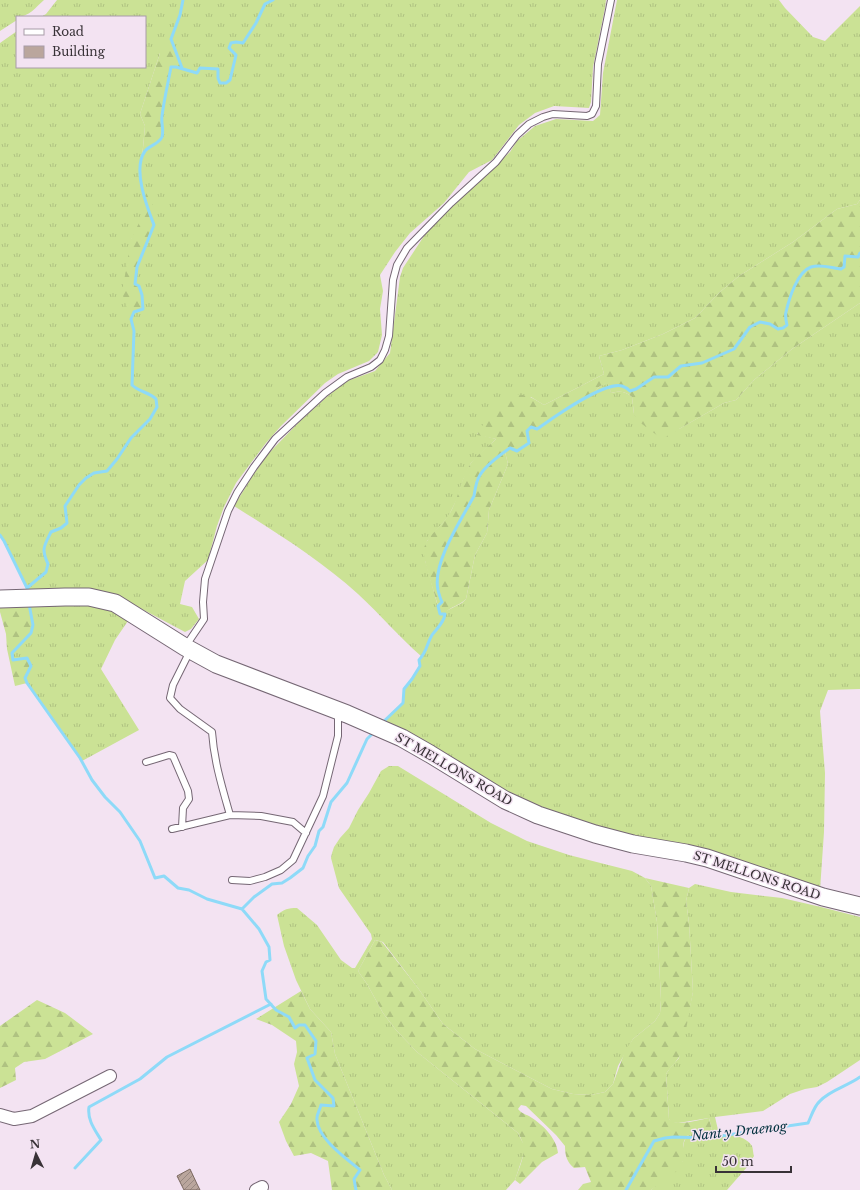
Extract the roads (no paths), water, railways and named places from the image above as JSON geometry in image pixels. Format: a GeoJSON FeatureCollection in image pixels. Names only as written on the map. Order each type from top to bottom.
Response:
{"type":"FeatureCollection","features":[{"type":"Feature","properties":{"kind":"main road","name":"ST MELLONS ROAD"},"geometry":{"type":"LineString","coordinates":[[0,599],[89,597],[115,603],[185,647],[216,664],[338,711],[402,738],[505,800],[538,815],[595,834],[633,844],[707,858],[823,897],[860,906]]}},
{"type":"Feature","properties":{"kind":"street"},"geometry":{"type":"LineString","coordinates":[[0,1115],[14,1119],[32,1116],[110,1076]]}},
{"type":"Feature","properties":{"kind":"lane"},"geometry":{"type":"LineString","coordinates":[[230,815],[218,774],[212,732],[180,709],[170,698],[173,685],[186,657],[185,647],[204,619],[203,602],[205,579],[228,511],[237,493],[275,439],[325,393],[347,377],[371,367],[380,360],[389,336],[393,280],[397,265],[407,248],[450,203],[496,162],[517,135],[529,124],[553,114],[587,116],[592,114],[596,106],[598,64],[611,0]]}},
{"type":"Feature","properties":{"kind":"lane"},"geometry":{"type":"LineString","coordinates":[[232,880],[250,881],[281,870],[292,860],[324,796],[338,736],[338,711]]}},
{"type":"Feature","properties":{"kind":"lane"},"geometry":{"type":"LineString","coordinates":[[146,762],[169,755],[173,756],[188,791],[189,799],[183,808],[182,827]]}},
{"type":"Feature","properties":{"kind":"lane"},"geometry":{"type":"LineString","coordinates":[[172,830],[230,815],[262,816],[293,822],[306,833]]}},
{"type":"Feature","properties":{"kind":"waterway"},"geometry":{"type":"LineString","coordinates":[[182,68],[171,39],[180,15],[183,0]]}},
{"type":"Feature","properties":{"kind":"waterway"},"geometry":{"type":"LineString","coordinates":[[28,593],[27,588],[46,572],[48,564],[44,551],[45,544],[51,532],[61,528],[67,523],[65,506],[79,485],[94,473],[107,471],[131,438],[150,419],[157,407],[156,399],[132,385],[134,331],[131,319],[134,312],[143,309],[142,295],[139,286],[135,284],[137,267],[154,225],[140,178],[141,159],[145,151],[162,137],[162,116],[171,67],[197,73],[200,68],[218,69],[218,78],[220,83],[226,83],[230,80],[236,55],[229,48],[231,43],[243,43],[256,23],[265,4],[273,0]]}},
{"type":"Feature","properties":{"kind":"waterway"},"geometry":{"type":"LineString","coordinates":[[382,723],[403,703],[404,689],[420,666],[419,660],[424,653],[432,635],[443,620],[445,614],[440,614],[438,606],[442,602],[438,590],[437,579],[439,567],[455,529],[474,496],[479,477],[490,463],[510,448],[517,451],[529,443],[527,431],[531,427],[537,429],[566,409],[603,389],[614,386],[622,386],[630,391],[636,389],[654,377],[668,377],[681,366],[702,363],[734,349],[750,327],[760,322],[770,324],[778,329],[783,328],[787,325],[787,307],[794,286],[806,270],[811,267],[818,266],[841,269],[844,267],[845,256],[858,257],[860,253]]}},
{"type":"Feature","properties":{"kind":"waterway"},"geometry":{"type":"LineString","coordinates":[[0,535],[27,588]]}},
{"type":"Feature","properties":{"kind":"waterway"},"geometry":{"type":"LineString","coordinates":[[29,604],[33,625],[31,633],[12,653],[13,660],[27,658],[31,666],[25,678],[27,683],[80,758],[92,780],[105,797],[120,812],[140,841],[155,878],[164,876],[178,888],[189,890],[207,899],[242,909]]}},
{"type":"Feature","properties":{"kind":"waterway"},"geometry":{"type":"LineString","coordinates":[[356,1190],[354,1179],[360,1170],[334,1148],[322,1134],[319,1127],[317,1118],[321,1105],[334,1106],[333,1098],[315,1080],[307,1058],[315,1054],[316,1041],[305,1025],[299,1025],[295,1028],[289,1017],[276,1010],[266,999],[262,971],[266,962],[270,960],[269,947],[259,929],[242,909],[254,897],[272,884],[282,883],[303,868],[308,856],[315,846],[319,831],[323,827],[331,802],[347,783],[367,739],[374,732]]}},
{"type":"Feature","properties":{"kind":"waterway"},"geometry":{"type":"LineString","coordinates":[[75,1168],[101,1140],[90,1121],[89,1107],[140,1079],[167,1057],[271,1004]]}},
{"type":"Feature","properties":{"kind":"waterway","name":"Nant y Draenog"},"geometry":{"type":"LineString","coordinates":[[626,1190],[654,1141],[674,1137],[707,1138],[808,1123],[816,1106],[824,1097],[860,1077]]}}]}
